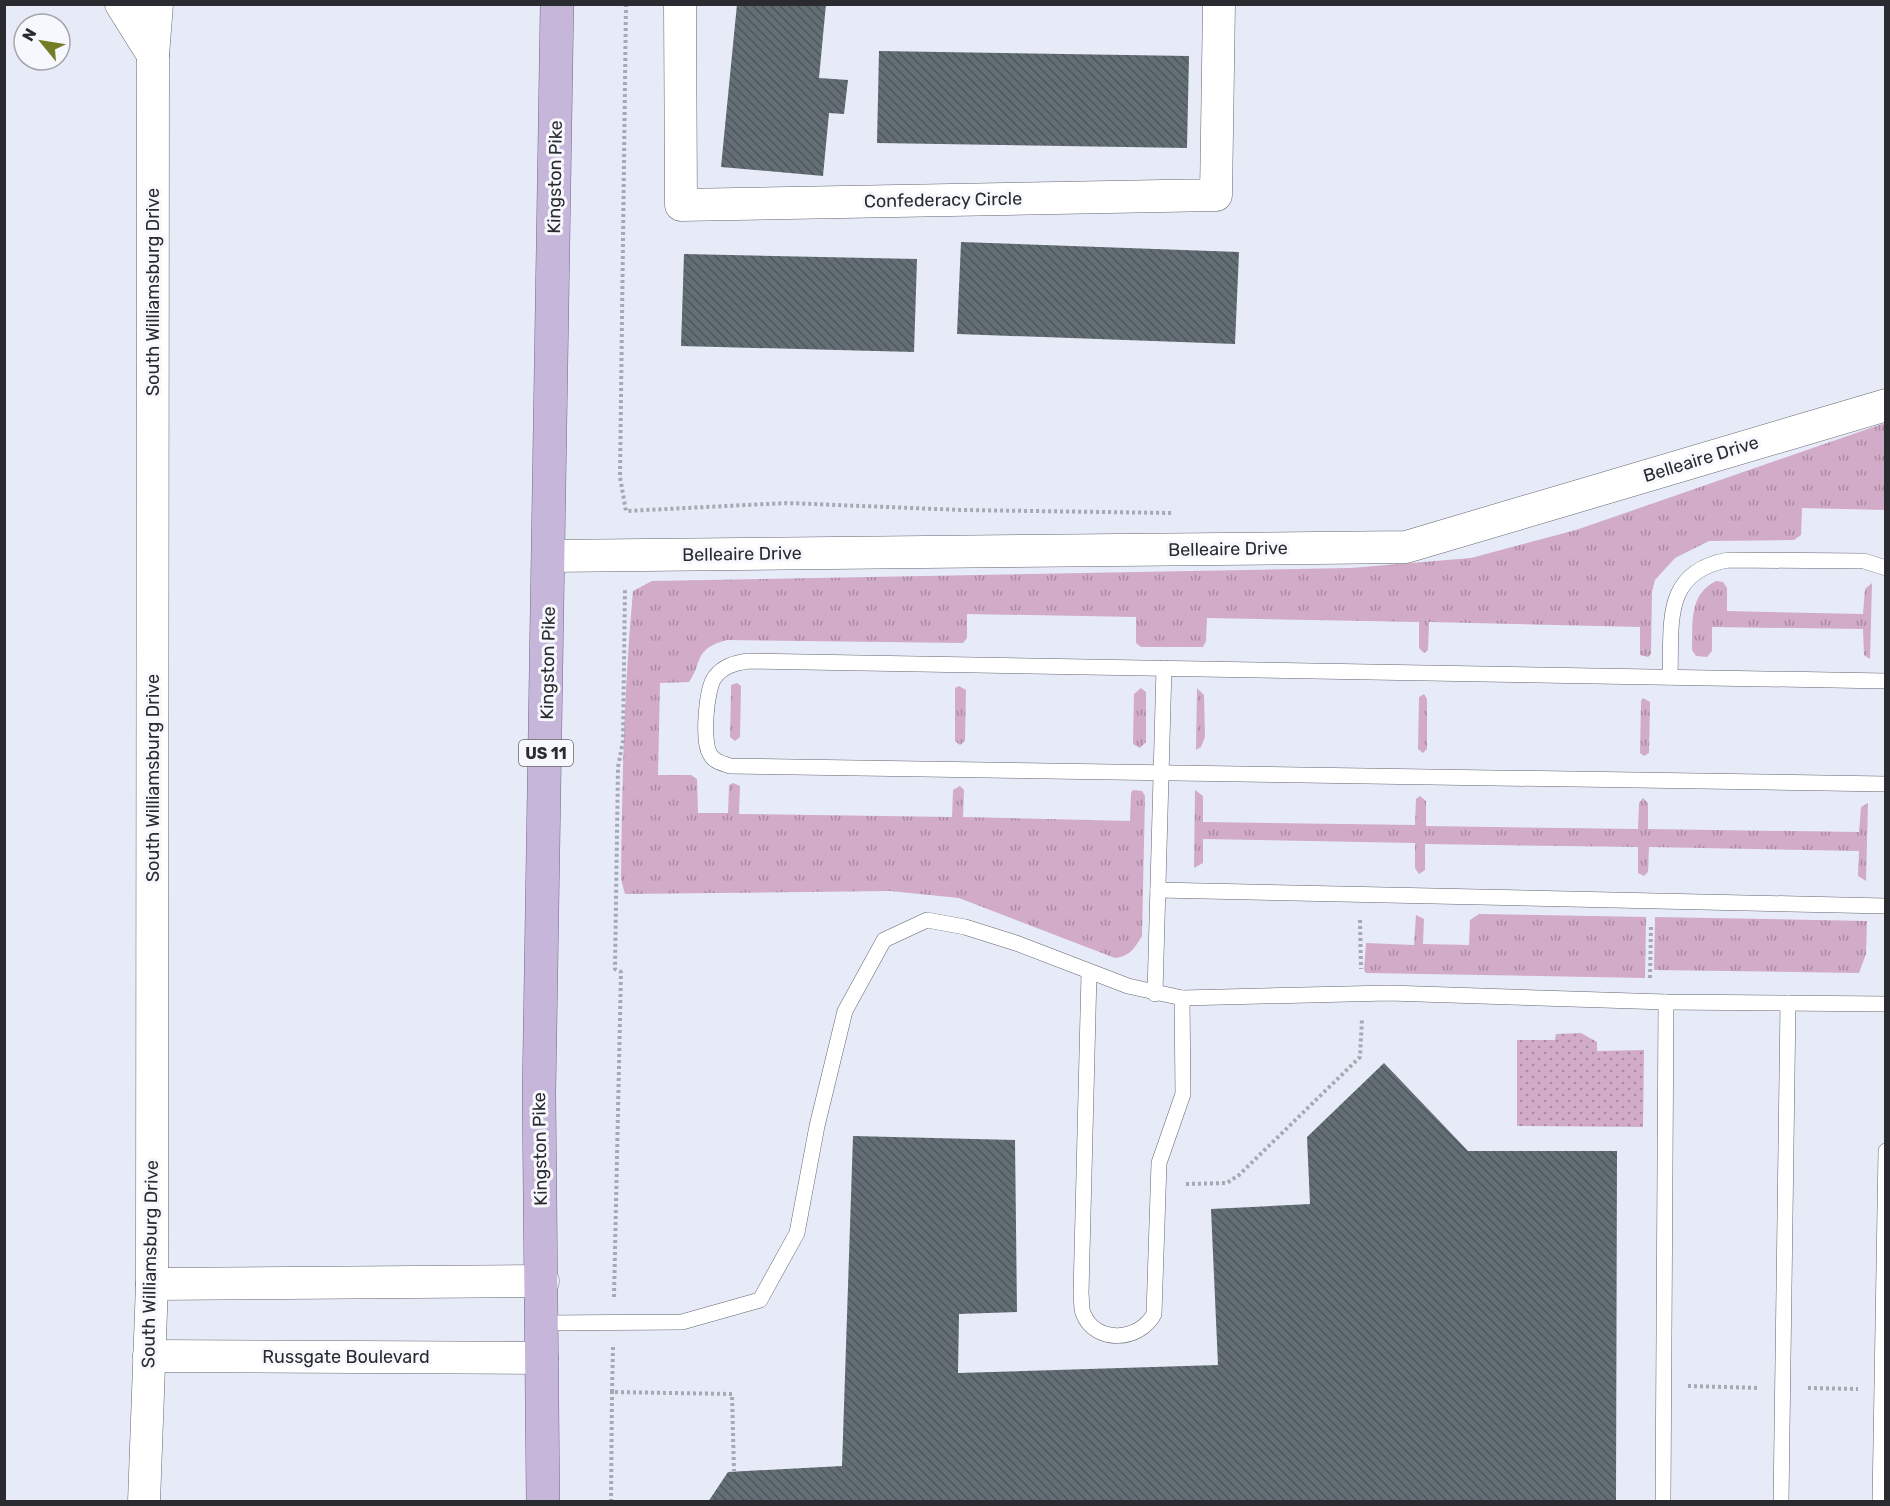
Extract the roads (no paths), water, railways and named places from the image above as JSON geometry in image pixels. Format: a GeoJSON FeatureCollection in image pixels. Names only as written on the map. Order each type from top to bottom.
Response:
{"type":"FeatureCollection","features":[{"type":"Feature","properties":{"kind":"main road","name":"Kingston Pike"},"geometry":{"type":"LineString","coordinates":[[543,1502],[543,1281],[539,1093],[557,4]]}},
{"type":"Feature","properties":{"kind":"street"},"geometry":{"type":"LineString","coordinates":[[121,4],[153,55]]}},
{"type":"Feature","properties":{"kind":"street","name":"South Williamsburg Drive"},"geometry":{"type":"LineString","coordinates":[[144,1502],[152,1284],[153,55],[157,4]]}},
{"type":"Feature","properties":{"kind":"street","name":"Confederacy Circle"},"geometry":{"type":"LineString","coordinates":[[680,4],[681,205],[1216,195],[1219,4]]}},
{"type":"Feature","properties":{"kind":"street","name":"Belleaire Drive"},"geometry":{"type":"LineString","coordinates":[[549,556],[1406,547],[1886,405]]}},
{"type":"Feature","properties":{"kind":"street"},"geometry":{"type":"LineString","coordinates":[[152,1284],[543,1281]]}},
{"type":"Feature","properties":{"kind":"street","name":"Russgate Boulevard"},"geometry":{"type":"LineString","coordinates":[[149,1356],[542,1358]]}},
{"type":"Feature","properties":{"kind":"lane"},"geometry":{"type":"LineString","coordinates":[[1670,677],[1674,602],[1682,586],[1695,571],[1709,564],[1728,560],[1864,561],[1886,568]]}},
{"type":"Feature","properties":{"kind":"lane"},"geometry":{"type":"LineString","coordinates":[[1886,681],[748,661],[723,668],[708,689],[706,743],[710,754],[717,762],[730,766],[1886,784]]}},
{"type":"Feature","properties":{"kind":"lane"},"geometry":{"type":"LineString","coordinates":[[1155,994],[1164,668]]}},
{"type":"Feature","properties":{"kind":"lane"},"geometry":{"type":"LineString","coordinates":[[1158,890],[1886,906]]}},
{"type":"Feature","properties":{"kind":"lane"},"geometry":{"type":"LineString","coordinates":[[542,1323],[682,1322],[760,1300],[797,1233],[817,1126],[845,1011],[884,940],[927,920],[965,927],[1016,943],[1089,973],[1155,994],[1182,998],[1361,994],[1666,1002],[1886,1004]]}},
{"type":"Feature","properties":{"kind":"lane"},"geometry":{"type":"LineString","coordinates":[[1089,973],[1081,1294],[1082,1312],[1089,1324],[1098,1331],[1109,1334],[1138,1333],[1148,1326],[1154,1314],[1159,1163],[1183,1094],[1182,998]]}},
{"type":"Feature","properties":{"kind":"lane"},"geometry":{"type":"LineString","coordinates":[[1663,1502],[1666,1002]]}},
{"type":"Feature","properties":{"kind":"lane"},"geometry":{"type":"LineString","coordinates":[[1781,1502],[1788,1003]]}},
{"type":"Feature","properties":{"kind":"lane"},"geometry":{"type":"LineString","coordinates":[[1880,1502],[1886,1151]]}}]}
